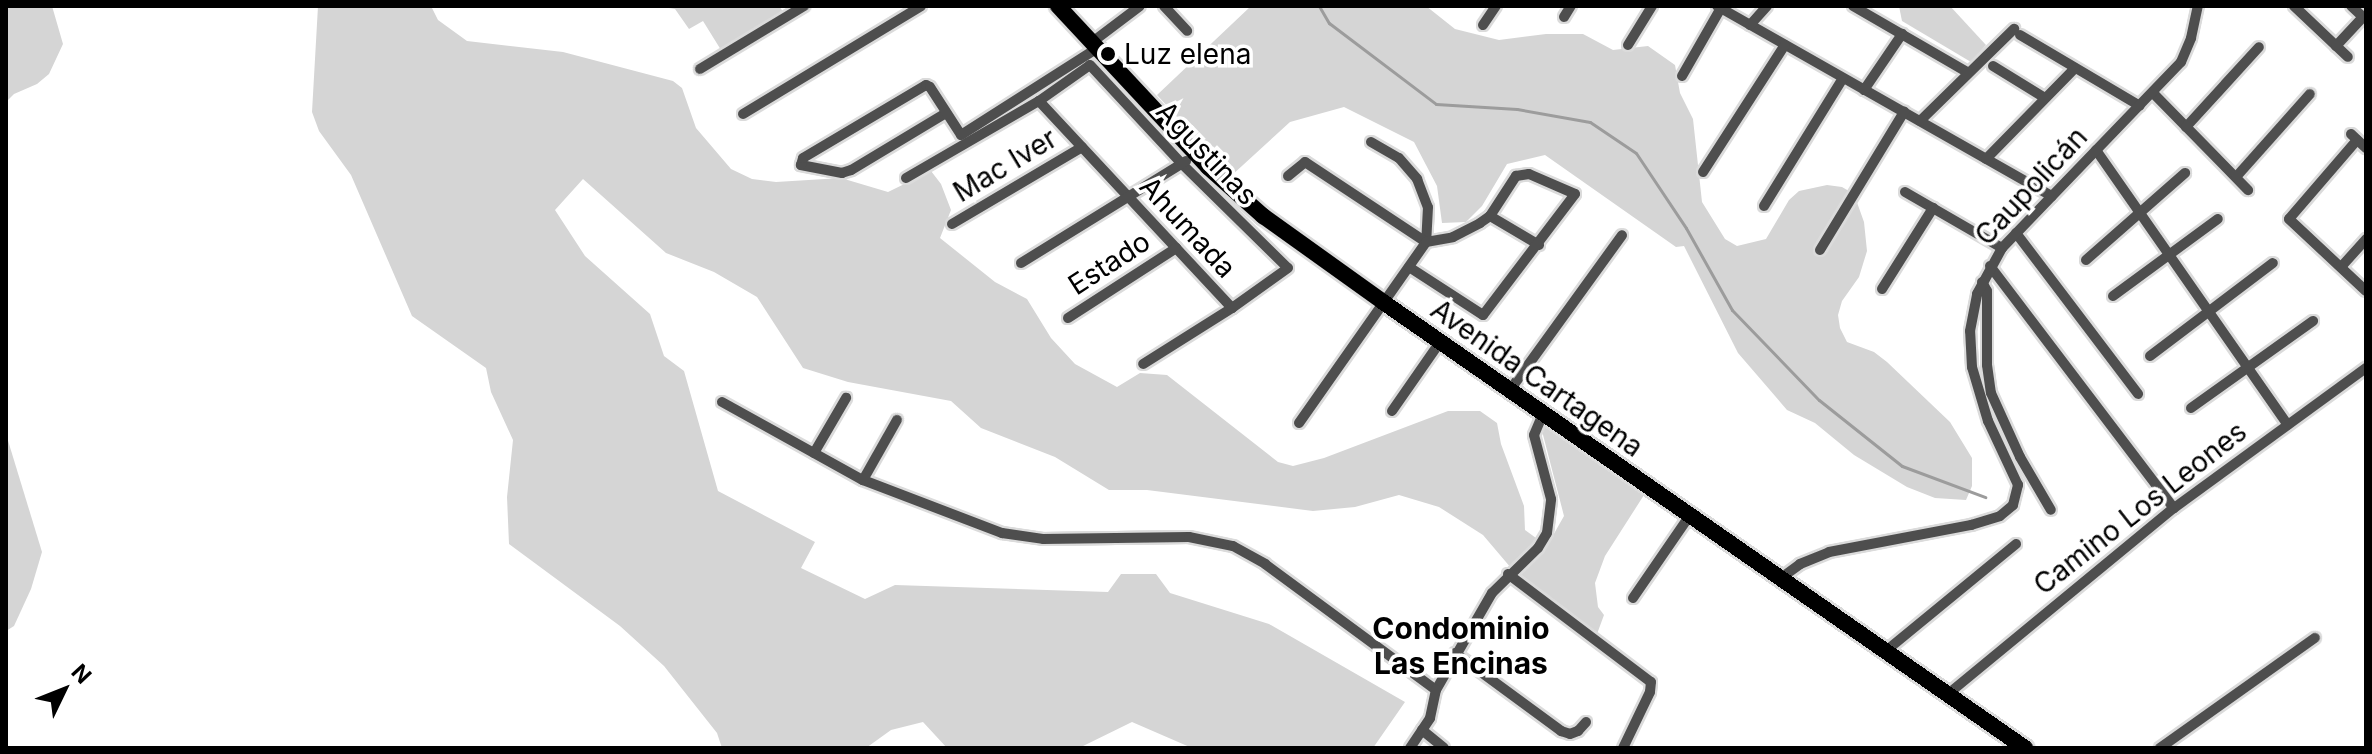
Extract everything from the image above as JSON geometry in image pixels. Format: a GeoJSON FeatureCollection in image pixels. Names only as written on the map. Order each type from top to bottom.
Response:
{"type":"FeatureCollection","features":[{"type":"Feature","properties":{"kind":"main road","name":"Avenida Cartagena"},"geometry":{"type":"LineString","coordinates":[[1058,6],[1190,160],[1383,302],[2025,748]]}},
{"type":"Feature","properties":{"kind":"street"},"geometry":{"type":"LineString","coordinates":[[700,69],[804,6]]}},
{"type":"Feature","properties":{"kind":"street"},"geometry":{"type":"LineString","coordinates":[[743,114],[921,6]]}},
{"type":"Feature","properties":{"kind":"street"},"geometry":{"type":"LineString","coordinates":[[946,113],[851,170],[842,173],[801,165],[803,158],[922,86],[930,87],[961,135],[1093,46],[1140,6]]}},
{"type":"Feature","properties":{"kind":"street"},"geometry":{"type":"LineString","coordinates":[[1164,6],[1187,31]]}},
{"type":"Feature","properties":{"kind":"street"},"geometry":{"type":"LineString","coordinates":[[1483,25],[1496,6]]}},
{"type":"Feature","properties":{"kind":"street"},"geometry":{"type":"LineString","coordinates":[[1564,17],[1571,6]]}},
{"type":"Feature","properties":{"kind":"street"},"geometry":{"type":"LineString","coordinates":[[1628,45],[1652,6]]}},
{"type":"Feature","properties":{"kind":"street"},"geometry":{"type":"LineString","coordinates":[[1750,25],[1767,6]]}},
{"type":"Feature","properties":{"kind":"street"},"geometry":{"type":"LineString","coordinates":[[1853,6],[1967,72]]}},
{"type":"Feature","properties":{"kind":"street","name":"Caupolicán"},"geometry":{"type":"LineString","coordinates":[[1781,578],[1800,564],[1829,552],[1971,525],[2000,516],[2013,505],[2018,485],[1988,421],[1972,367],[1971,318],[1982,282],[2002,248],[2181,62],[2191,38],[2198,6]]}},
{"type":"Feature","properties":{"kind":"street"},"geometry":{"type":"LineString","coordinates":[[2294,6],[2348,57]]}},
{"type":"Feature","properties":{"kind":"street"},"geometry":{"type":"LineString","coordinates":[[2336,46],[2363,17],[2351,6]]}},
{"type":"Feature","properties":{"kind":"street"},"geometry":{"type":"LineString","coordinates":[[1682,76],[1719,7],[2052,196]]}},
{"type":"Feature","properties":{"kind":"street"},"geometry":{"type":"LineString","coordinates":[[1920,121],[1967,72],[2017,32],[2140,106]]}},
{"type":"Feature","properties":{"kind":"street"},"geometry":{"type":"LineString","coordinates":[[1864,90],[1902,34]]}},
{"type":"Feature","properties":{"kind":"street"},"geometry":{"type":"LineString","coordinates":[[1703,172],[1785,45]]}},
{"type":"Feature","properties":{"kind":"street"},"geometry":{"type":"LineString","coordinates":[[2186,127],[2259,47]]}},
{"type":"Feature","properties":{"kind":"street","name":"Agustinas"},"geometry":{"type":"LineString","coordinates":[[1039,101],[1090,65],[1190,160],[1288,268],[1232,308]]}},
{"type":"Feature","properties":{"kind":"street"},"geometry":{"type":"LineString","coordinates":[[1993,66],[2045,98]]}},
{"type":"Feature","properties":{"kind":"street"},"geometry":{"type":"LineString","coordinates":[[1986,159],[2075,68]]}},
{"type":"Feature","properties":{"kind":"street"},"geometry":{"type":"LineString","coordinates":[[1764,206],[1843,78]]}},
{"type":"Feature","properties":{"kind":"street"},"geometry":{"type":"LineString","coordinates":[[2153,93],[2248,190]]}},
{"type":"Feature","properties":{"kind":"street"},"geometry":{"type":"LineString","coordinates":[[2236,177],[2310,94]]}},
{"type":"Feature","properties":{"kind":"street"},"geometry":{"type":"LineString","coordinates":[[906,178],[1039,101]]}},
{"type":"Feature","properties":{"kind":"street","name":"Ahumada"},"geometry":{"type":"LineString","coordinates":[[1039,101],[1232,308],[1143,364]]}},
{"type":"Feature","properties":{"kind":"street"},"geometry":{"type":"LineString","coordinates":[[1820,250],[1904,112]]}},
{"type":"Feature","properties":{"kind":"street"},"geometry":{"type":"LineString","coordinates":[[2366,148],[2354,137],[2289,219],[2366,291]]}},
{"type":"Feature","properties":{"kind":"street"},"geometry":{"type":"LineString","coordinates":[[1299,423],[1426,242],[1428,207],[1417,179],[1399,158],[1371,142]]}},
{"type":"Feature","properties":{"kind":"street","name":"Mac Iver"},"geometry":{"type":"LineString","coordinates":[[952,224],[1082,147]]}},
{"type":"Feature","properties":{"kind":"street"},"geometry":{"type":"LineString","coordinates":[[2096,150],[2288,425]]}},
{"type":"Feature","properties":{"kind":"street"},"geometry":{"type":"LineString","coordinates":[[1021,263],[1190,160]]}},
{"type":"Feature","properties":{"kind":"street"},"geometry":{"type":"LineString","coordinates":[[1288,176],[1305,162],[1426,242],[1462,234],[1490,216],[1516,176],[1529,174],[1575,194],[1483,315],[1409,267]]}},
{"type":"Feature","properties":{"kind":"street"},"geometry":{"type":"LineString","coordinates":[[2086,260],[2185,173]]}},
{"type":"Feature","properties":{"kind":"street"},"geometry":{"type":"LineString","coordinates":[[1905,192],[2002,248]]}},
{"type":"Feature","properties":{"kind":"street"},"geometry":{"type":"LineString","coordinates":[[1882,289],[1933,208]]}},
{"type":"Feature","properties":{"kind":"street"},"geometry":{"type":"LineString","coordinates":[[1490,216],[1539,245]]}},
{"type":"Feature","properties":{"kind":"street"},"geometry":{"type":"LineString","coordinates":[[2113,296],[2218,219]]}},
{"type":"Feature","properties":{"kind":"street"},"geometry":{"type":"LineString","coordinates":[[2016,233],[2138,394]]}},
{"type":"Feature","properties":{"kind":"street"},"geometry":{"type":"LineString","coordinates":[[1510,390],[1622,235]]}},
{"type":"Feature","properties":{"kind":"street"},"geometry":{"type":"LineString","coordinates":[[2341,267],[2366,239]]}},
{"type":"Feature","properties":{"kind":"street","name":"Estado"},"geometry":{"type":"LineString","coordinates":[[1068,318],[1176,248]]}},
{"type":"Feature","properties":{"kind":"street"},"geometry":{"type":"LineString","coordinates":[[2150,356],[2273,263]]}},
{"type":"Feature","properties":{"kind":"street"},"geometry":{"type":"LineString","coordinates":[[1990,266],[2174,508]]}},
{"type":"Feature","properties":{"kind":"street"},"geometry":{"type":"LineString","coordinates":[[1982,282],[1987,291],[1987,365],[1991,393],[2020,457],[2051,510]]}},
{"type":"Feature","properties":{"kind":"street"},"geometry":{"type":"LineString","coordinates":[[2191,408],[2313,321]]}},
{"type":"Feature","properties":{"kind":"street"},"geometry":{"type":"LineString","coordinates":[[1392,411],[1440,342]]}},
{"type":"Feature","properties":{"kind":"street","name":"Camino Los Leones"},"geometry":{"type":"LineString","coordinates":[[1948,694],[2174,508],[2366,368]]}},
{"type":"Feature","properties":{"kind":"street"},"geometry":{"type":"LineString","coordinates":[[814,453],[846,398]]}},
{"type":"Feature","properties":{"kind":"street"},"geometry":{"type":"LineString","coordinates":[[722,402],[863,480],[954,518],[1022,537],[1189,537],[1233,546],[1265,564],[1436,690]]}},
{"type":"Feature","properties":{"kind":"street"},"geometry":{"type":"LineString","coordinates":[[1410,748],[1433,712],[1436,690],[1455,653],[1508,574],[1538,548],[1550,525],[1551,499],[1534,435],[1543,414]]}},
{"type":"Feature","properties":{"kind":"street"},"geometry":{"type":"LineString","coordinates":[[863,480],[897,420]]}},
{"type":"Feature","properties":{"kind":"street"},"geometry":{"type":"LineString","coordinates":[[1633,598],[1690,515]]}},
{"type":"Feature","properties":{"kind":"street"},"geometry":{"type":"LineString","coordinates":[[1887,650],[2016,544]]}},
{"type":"Feature","properties":{"kind":"street"},"geometry":{"type":"LineString","coordinates":[[1508,574],[1651,682],[1650,692],[1623,748]]}},
{"type":"Feature","properties":{"kind":"street"},"geometry":{"type":"LineString","coordinates":[[2160,748],[2315,638]]}},
{"type":"Feature","properties":{"kind":"street"},"geometry":{"type":"LineString","coordinates":[[1455,653],[1561,731],[1570,734],[1586,722]]}},
{"type":"Feature","properties":{"kind":"street"},"geometry":{"type":"LineString","coordinates":[[1422,730],[1444,748]]}},
{"type":"Feature","properties":{"kind":"shaded area"},"geometry":{"type":"Polygon","coordinates":[[[6,6],[52,6],[63,44],[49,74],[6,102],[6,6]]]}},
{"type":"Feature","properties":{"kind":"shaded area"},"geometry":{"type":"Polygon","coordinates":[[[318,6],[431,6],[438,20],[467,41],[563,52],[673,81],[682,88],[696,128],[731,169],[752,179],[776,182],[841,178],[888,192],[931,171],[941,184],[951,210],[940,238],[995,282],[1027,299],[1051,338],[1075,364],[1117,387],[1140,373],[1167,375],[1278,462],[1293,466],[1324,458],[1448,411],[1480,411],[1497,423],[1501,444],[1524,506],[1525,530],[1547,546],[1564,516],[1542,431],[1547,423],[1644,495],[1605,556],[1595,583],[1598,607],[1604,615],[1597,634],[1517,575],[1483,535],[1439,507],[1399,495],[1355,507],[1313,511],[1147,490],[1109,490],[1055,457],[981,428],[951,401],[848,382],[803,368],[757,297],[714,272],[666,253],[583,179],[555,210],[585,256],[650,314],[664,356],[684,371],[718,491],[815,542],[801,568],[865,599],[895,585],[1108,592],[1121,574],[1156,574],[1170,593],[1269,624],[1405,702],[1373,748],[1192,748],[1132,722],[1079,748],[947,748],[923,722],[891,730],[866,748],[722,748],[717,733],[664,666],[620,626],[509,544],[507,497],[513,440],[491,392],[486,368],[412,316],[351,175],[319,131],[312,112],[318,6]]]}},
{"type":"Feature","properties":{"kind":"shaded area"},"geometry":{"type":"Polygon","coordinates":[[[657,6],[779,6],[784,13],[721,50],[703,21],[689,29],[675,9],[657,6]]]}},
{"type":"Feature","properties":{"kind":"shaded area"},"geometry":{"type":"Polygon","coordinates":[[[1251,6],[1426,6],[1455,29],[1499,40],[1546,34],[1583,34],[1613,50],[1648,46],[1675,65],[1680,93],[1693,119],[1702,202],[1725,239],[1737,246],[1766,239],[1789,200],[1799,191],[1827,185],[1842,187],[1854,194],[1864,222],[1867,251],[1859,277],[1842,301],[1838,315],[1840,328],[1847,342],[1874,352],[1887,362],[1950,422],[1972,458],[1972,486],[1966,500],[1935,498],[1907,487],[1854,455],[1815,423],[1787,410],[1738,353],[1684,246],[1676,247],[1545,155],[1507,164],[1482,206],[1466,222],[1442,223],[1437,186],[1414,142],[1344,107],[1290,122],[1231,176],[1157,95],[1251,6]]]}},
{"type":"Feature","properties":{"kind":"shaded area"},"geometry":{"type":"Polygon","coordinates":[[[1899,6],[1950,6],[1986,45],[1971,62],[1902,21],[1899,6]]]}},
{"type":"Feature","properties":{"kind":"shaded area"},"geometry":{"type":"Polygon","coordinates":[[[6,434],[42,552],[31,589],[14,626],[6,631],[6,434]]]}},
{"type":"Feature","properties":{"kind":"waterway"},"geometry":{"type":"LineString","coordinates":[[1319,6],[1329,23],[1436,104],[1517,109],[1590,122],[1636,153],[1686,228],[1732,310],[1819,400],[1902,466],[1985,497]]}},
{"type":"Feature","properties":{"kind":"place","name":"Luz elena"},"geometry":{"type":"Point","coordinates":[1108,54]}},
{"type":"Feature","properties":{"kind":"district","name":"Condominio Las Encinas"},"geometry":{"type":"Point","coordinates":[1461,645]}}]}
